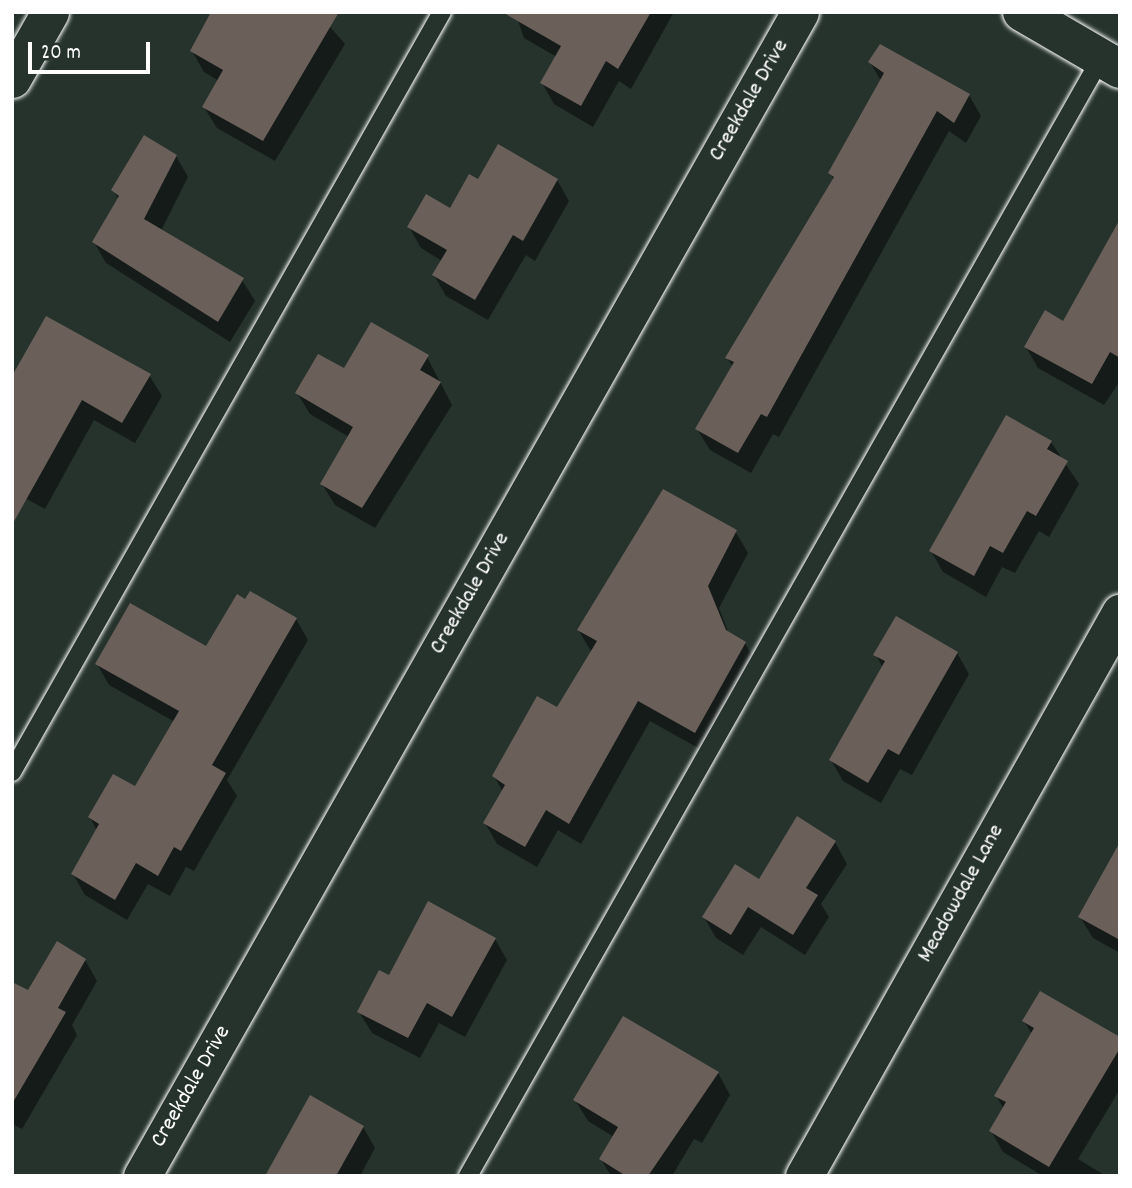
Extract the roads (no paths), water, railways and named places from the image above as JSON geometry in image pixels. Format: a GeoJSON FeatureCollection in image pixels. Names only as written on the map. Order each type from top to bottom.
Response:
{"type":"FeatureCollection","features":[{"type":"Feature","properties":{"kind":"main road"},"geometry":{"type":"LineString","coordinates":[[1022,12],[1110,63]]}},
{"type":"Feature","properties":{"kind":"street"},"geometry":{"type":"LineString","coordinates":[[12,79],[50,12]]}},
{"type":"Feature","properties":{"kind":"street","name":"Creekdale Drive"},"geometry":{"type":"LineString","coordinates":[[142,1176],[800,12]]}},
{"type":"Feature","properties":{"kind":"street","name":"Meadowdale Lane"},"geometry":{"type":"LineString","coordinates":[[804,1176],[1120,613]]}},
{"type":"Feature","properties":{"kind":"lane"},"geometry":{"type":"LineString","coordinates":[[12,772],[442,12]]}},
{"type":"Feature","properties":{"kind":"lane"},"geometry":{"type":"LineString","coordinates":[[468,1176],[1110,63]]}}]}
